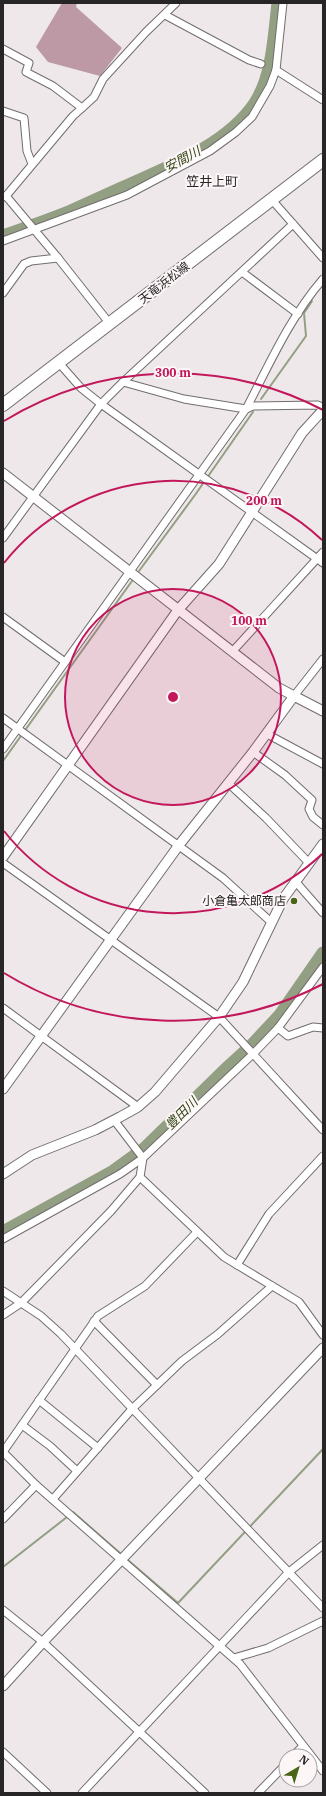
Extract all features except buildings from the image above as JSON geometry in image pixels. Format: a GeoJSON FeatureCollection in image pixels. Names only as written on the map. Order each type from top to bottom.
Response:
{"type":"FeatureCollection","features":[{"type":"Feature","properties":{"kind":"main road","name":"天竜浜松線"},"geometry":{"type":"LineString","coordinates":[[3,405],[60,363],[323,160]]}},
{"type":"Feature","properties":{"kind":"street"},"geometry":{"type":"LineString","coordinates":[[110,324],[58,258],[4,196],[73,116],[94,97],[102,79],[146,32],[176,3]]}},
{"type":"Feature","properties":{"kind":"street"},"geometry":{"type":"LineString","coordinates":[[3,240],[32,227],[127,195],[210,151],[236,132],[252,117],[270,86],[276,70],[283,3]]}},
{"type":"Feature","properties":{"kind":"street"},"geometry":{"type":"LineString","coordinates":[[165,15],[249,60],[261,64]]}},
{"type":"Feature","properties":{"kind":"street"},"geometry":{"type":"LineString","coordinates":[[3,49],[29,63],[26,72],[53,86],[82,108]]}},
{"type":"Feature","properties":{"kind":"street"},"geometry":{"type":"LineString","coordinates":[[276,70],[323,100]]}},
{"type":"Feature","properties":{"kind":"street"},"geometry":{"type":"LineString","coordinates":[[3,111],[24,118],[27,151],[32,164]]}},
{"type":"Feature","properties":{"kind":"street"},"geometry":{"type":"LineString","coordinates":[[272,200],[323,258]]}},
{"type":"Feature","properties":{"kind":"street"},"geometry":{"type":"LineString","coordinates":[[3,538],[101,404],[293,224]]}},
{"type":"Feature","properties":{"kind":"street"},"geometry":{"type":"LineString","coordinates":[[3,293],[24,264],[31,261],[58,258]]}},
{"type":"Feature","properties":{"kind":"street"},"geometry":{"type":"LineString","coordinates":[[242,272],[298,314]]}},
{"type":"Feature","properties":{"kind":"street"},"geometry":{"type":"LineString","coordinates":[[3,749],[19,729],[65,662],[201,476],[246,409],[270,362],[304,303],[323,279]]}},
{"type":"Feature","properties":{"kind":"street"},"geometry":{"type":"LineString","coordinates":[[60,363],[81,388],[101,404],[323,563]]}},
{"type":"Feature","properties":{"kind":"street"},"geometry":{"type":"LineString","coordinates":[[3,857],[178,610],[205,582],[219,564],[302,433],[323,409],[318,404],[253,406],[246,409],[184,399],[123,382]]}},
{"type":"Feature","properties":{"kind":"street"},"geometry":{"type":"LineString","coordinates":[[3,473],[279,688],[323,711]]}},
{"type":"Feature","properties":{"kind":"street"},"geometry":{"type":"LineString","coordinates":[[232,652],[323,552]]}},
{"type":"Feature","properties":{"kind":"street"},"geometry":{"type":"LineString","coordinates":[[3,617],[65,662]]}},
{"type":"Feature","properties":{"kind":"street"},"geometry":{"type":"LineString","coordinates":[[3,1089],[179,845],[267,734],[323,659]]}},
{"type":"Feature","properties":{"kind":"street"},"geometry":{"type":"LineString","coordinates":[[3,718],[223,878],[271,922]]}},
{"type":"Feature","properties":{"kind":"street"},"geometry":{"type":"LineString","coordinates":[[267,734],[323,764]]}},
{"type":"Feature","properties":{"kind":"street"},"geometry":{"type":"LineString","coordinates":[[253,752],[285,775],[312,800],[309,810],[313,817],[323,825]]}},
{"type":"Feature","properties":{"kind":"street"},"geometry":{"type":"LineString","coordinates":[[228,783],[266,818],[309,863]]}},
{"type":"Feature","properties":{"kind":"street"},"geometry":{"type":"LineString","coordinates":[[3,1174],[32,1155],[95,1130],[138,1107],[166,1080],[218,1017],[242,982],[283,899],[323,844]]}},
{"type":"Feature","properties":{"kind":"street"},"geometry":{"type":"LineString","coordinates":[[3,863],[218,1017],[323,1130]]}},
{"type":"Feature","properties":{"kind":"street"},"geometry":{"type":"LineString","coordinates":[[296,881],[323,913]]}},
{"type":"Feature","properties":{"kind":"street"},"geometry":{"type":"LineString","coordinates":[[3,1239],[120,1174],[143,1158],[278,1028],[323,967]]}},
{"type":"Feature","properties":{"kind":"street"},"geometry":{"type":"LineString","coordinates":[[3,1008],[138,1107]]}},
{"type":"Feature","properties":{"kind":"street"},"geometry":{"type":"LineString","coordinates":[[278,1028],[288,1036],[313,1027],[323,1028]]}},
{"type":"Feature","properties":{"kind":"street"},"geometry":{"type":"LineString","coordinates":[[3,1316],[21,1303],[111,1211],[140,1177],[143,1158],[114,1120]]}},
{"type":"Feature","properties":{"kind":"street"},"geometry":{"type":"LineString","coordinates":[[237,1265],[269,1214],[323,1156]]}},
{"type":"Feature","properties":{"kind":"street"},"geometry":{"type":"LineString","coordinates":[[140,1177],[224,1257],[299,1302],[323,1335]]}},
{"type":"Feature","properties":{"kind":"street"},"geometry":{"type":"LineString","coordinates":[[197,1232],[145,1286],[103,1312],[94,1321],[3,1452],[36,1486],[53,1499],[234,1658],[323,1771]]}},
{"type":"Feature","properties":{"kind":"street"},"geometry":{"type":"LineString","coordinates":[[53,1499],[132,1409],[182,1361],[224,1329],[272,1286]]}},
{"type":"Feature","properties":{"kind":"street"},"geometry":{"type":"LineString","coordinates":[[3,1291],[45,1320],[76,1349],[323,1608]]}},
{"type":"Feature","properties":{"kind":"street"},"geometry":{"type":"LineString","coordinates":[[94,1321],[157,1385]]}},
{"type":"Feature","properties":{"kind":"street"},"geometry":{"type":"LineString","coordinates":[[3,1686],[43,1642],[323,1348]]}},
{"type":"Feature","properties":{"kind":"street"},"geometry":{"type":"LineString","coordinates":[[39,1400],[98,1448]]}},
{"type":"Feature","properties":{"kind":"street"},"geometry":{"type":"LineString","coordinates":[[22,1425],[50,1446],[77,1472]]}},
{"type":"Feature","properties":{"kind":"street"},"geometry":{"type":"LineString","coordinates":[[3,1519],[36,1486]]}},
{"type":"Feature","properties":{"kind":"street"},"geometry":{"type":"LineString","coordinates":[[82,1793],[289,1572],[323,1545]]}},
{"type":"Feature","properties":{"kind":"street"},"geometry":{"type":"LineString","coordinates":[[3,1610],[43,1642],[205,1793]]}},
{"type":"Feature","properties":{"kind":"street"},"geometry":{"type":"LineString","coordinates":[[234,1658],[268,1648],[323,1621]]}},
{"type":"Feature","properties":{"kind":"street"},"geometry":{"type":"LineString","coordinates":[[3,1752],[47,1793]]}},
{"type":"Feature","properties":{"kind":"street"},"geometry":{"type":"LineString","coordinates":[[258,1793],[278,1772]]}},
{"type":"Feature","properties":{"kind":"shaded area"},"geometry":{"type":"Polygon","coordinates":[[[62,3],[77,3],[76,7],[122,48],[100,76],[48,62],[36,47],[62,3]]]}},
{"type":"Feature","properties":{"kind":"waterway","name":"安間川"},"geometry":{"type":"LineString","coordinates":[[3,236],[71,211],[177,163],[213,143],[229,131],[243,118],[255,103],[266,80],[272,55],[278,3]]}},
{"type":"Feature","properties":{"kind":"waterway"},"geometry":{"type":"LineString","coordinates":[[261,399],[306,336],[304,313],[312,301]]}},
{"type":"Feature","properties":{"kind":"waterway"},"geometry":{"type":"LineString","coordinates":[[139,571],[195,495],[253,412]]}},
{"type":"Feature","properties":{"kind":"waterway"},"geometry":{"type":"LineString","coordinates":[[3,761],[132,581]]}},
{"type":"Feature","properties":{"kind":"waterway","name":"豊田川"},"geometry":{"type":"LineString","coordinates":[[3,1232],[112,1172],[145,1148],[252,1045],[280,1015],[323,953]]}},
{"type":"Feature","properties":{"kind":"waterway"},"geometry":{"type":"LineString","coordinates":[[129,1561],[178,1603],[323,1449]]}},
{"type":"Feature","properties":{"kind":"waterway"},"geometry":{"type":"LineString","coordinates":[[73,1512],[121,1554]]}},
{"type":"Feature","properties":{"kind":"waterway"},"geometry":{"type":"LineString","coordinates":[[3,1567],[67,1517]]}},
{"type":"Feature","properties":{"kind":"place","name":"小倉亀太郎商店"},"geometry":{"type":"Point","coordinates":[294,901]}},
{"type":"Feature","properties":{"kind":"district","name":"笠井上町"},"geometry":{"type":"Point","coordinates":[212,181]}}]}
